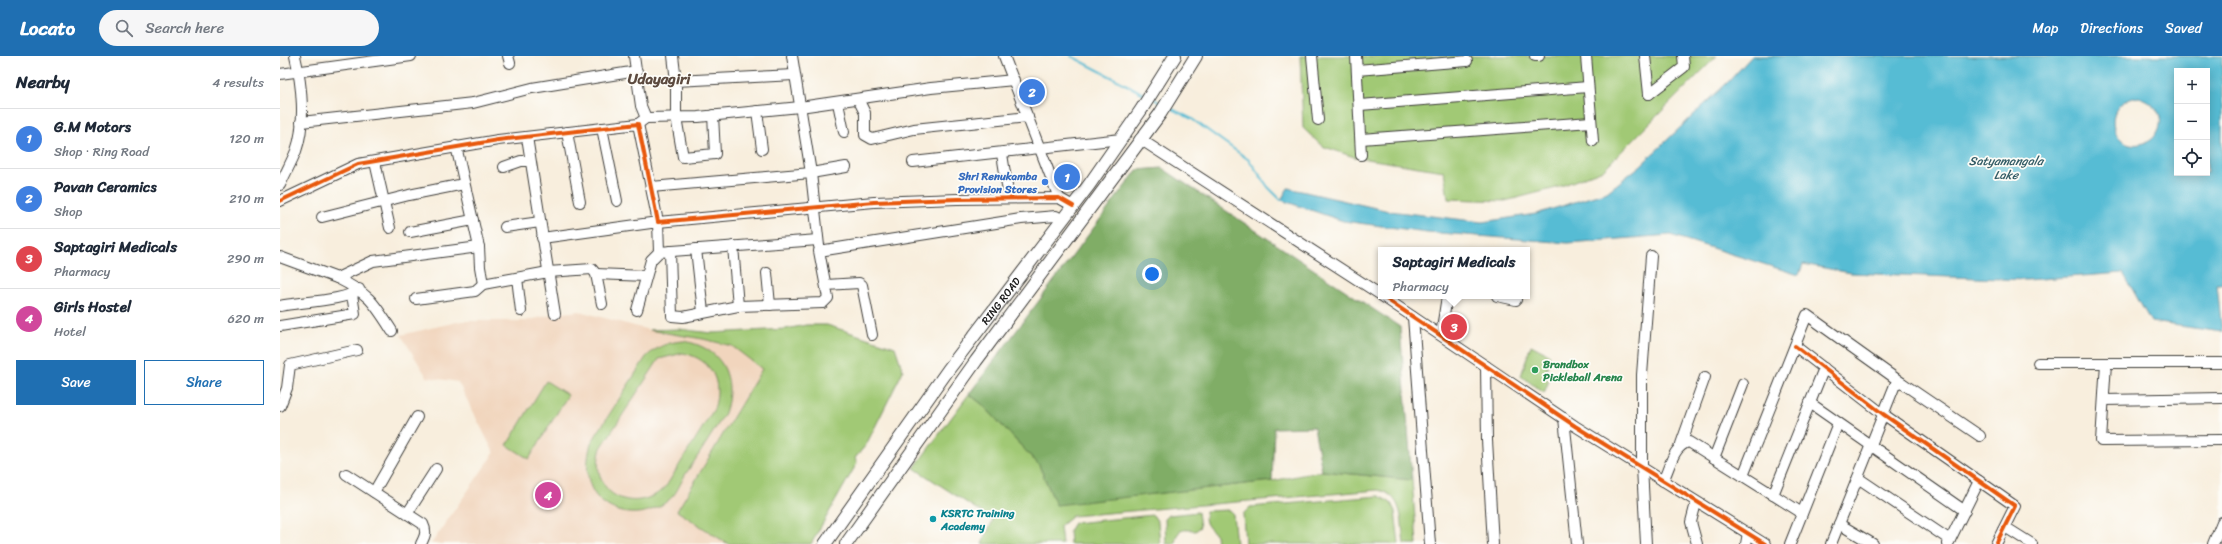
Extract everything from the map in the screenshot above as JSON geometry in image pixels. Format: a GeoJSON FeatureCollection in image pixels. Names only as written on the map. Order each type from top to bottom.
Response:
{"type":"FeatureCollection","features":[{"type":"Feature","properties":{"kind":"main road","name":"RING ROAD"},"geometry":{"type":"LineString","coordinates":[[828,543],[948,370],[1073,206],[1142,110],[1175,56]]}},
{"type":"Feature","properties":{"kind":"main road","name":"RING ROAD"},"geometry":{"type":"LineString","coordinates":[[846,544],[976,361],[1160,114],[1196,56]]}},
{"type":"Feature","properties":{"kind":"main road"},"geometry":{"type":"LineString","coordinates":[[1124,135],[1140,139]]}},
{"type":"Feature","properties":{"kind":"street"},"geometry":{"type":"LineString","coordinates":[[280,185],[296,150],[301,122],[299,71],[295,56]]}},
{"type":"Feature","properties":{"kind":"street"},"geometry":{"type":"LineString","coordinates":[[280,74],[411,56]]}},
{"type":"Feature","properties":{"kind":"street"},"geometry":{"type":"LineString","coordinates":[[634,56],[651,187],[658,222],[659,252]]}},
{"type":"Feature","properties":{"kind":"street"},"geometry":{"type":"LineString","coordinates":[[673,56],[676,81],[676,117],[681,155],[686,158],[715,154],[713,115]]}},
{"type":"Feature","properties":{"kind":"street"},"geometry":{"type":"LineString","coordinates":[[670,251],[672,316],[683,317],[738,306],[823,303],[828,298],[819,246],[810,173],[792,56]]}},
{"type":"Feature","properties":{"kind":"street"},"geometry":{"type":"LineString","coordinates":[[1004,56],[1060,198]]}},
{"type":"Feature","properties":{"kind":"street"},"geometry":{"type":"LineString","coordinates":[[1312,56],[1318,120]]}},
{"type":"Feature","properties":{"kind":"street"},"geometry":{"type":"LineString","coordinates":[[1356,56],[1362,155]]}},
{"type":"Feature","properties":{"kind":"street"},"geometry":{"type":"LineString","coordinates":[[1586,56],[1593,141]]}},
{"type":"Feature","properties":{"kind":"street"},"geometry":{"type":"LineString","coordinates":[[1645,56],[1648,94],[1684,67],[1683,56]]}},
{"type":"Feature","properties":{"kind":"street"},"geometry":{"type":"LineString","coordinates":[[1357,70],[1467,61]]}},
{"type":"Feature","properties":{"kind":"street"},"geometry":{"type":"LineString","coordinates":[[301,122],[473,103],[532,88],[637,72]]}},
{"type":"Feature","properties":{"kind":"street"},"geometry":{"type":"LineString","coordinates":[[676,81],[794,74]]}},
{"type":"Feature","properties":{"kind":"street"},"geometry":{"type":"LineString","coordinates":[[280,201],[358,164],[456,146],[602,128],[642,121],[838,103],[931,88],[1014,80]]}},
{"type":"Feature","properties":{"kind":"street"},"geometry":{"type":"LineString","coordinates":[[1360,105],[1588,87]]}},
{"type":"Feature","properties":{"kind":"street"},"geometry":{"type":"LineString","coordinates":[[858,99],[865,113],[865,134],[872,139],[914,129],[1028,117]]}},
{"type":"Feature","properties":{"kind":"street"},"geometry":{"type":"LineString","coordinates":[[838,103],[844,132]]}},
{"type":"Feature","properties":{"kind":"street"},"geometry":{"type":"LineString","coordinates":[[757,111],[762,149]]}},
{"type":"Feature","properties":{"kind":"street"},"geometry":{"type":"LineString","coordinates":[[1361,139],[1591,122]]}},
{"type":"Feature","properties":{"kind":"street"},"geometry":{"type":"LineString","coordinates":[[602,128],[617,201]]}},
{"type":"Feature","properties":{"kind":"street"},"geometry":{"type":"LineString","coordinates":[[566,132],[580,202]]}},
{"type":"Feature","properties":{"kind":"street"},"geometry":{"type":"LineString","coordinates":[[913,162],[1002,154],[1124,135]]}},
{"type":"Feature","properties":{"kind":"street"},"geometry":{"type":"LineString","coordinates":[[527,137],[555,314]]}},
{"type":"Feature","properties":{"kind":"street"},"geometry":{"type":"LineString","coordinates":[[1140,139],[1378,293]]}},
{"type":"Feature","properties":{"kind":"street"},"geometry":{"type":"LineString","coordinates":[[456,146],[479,247],[483,284]]}},
{"type":"Feature","properties":{"kind":"street"},"geometry":{"type":"LineString","coordinates":[[1002,154],[1009,198]]}},
{"type":"Feature","properties":{"kind":"street"},"geometry":{"type":"LineString","coordinates":[[504,167],[521,161],[530,161]]}},
{"type":"Feature","properties":{"kind":"street"},"geometry":{"type":"LineString","coordinates":[[375,162],[390,228]]}},
{"type":"Feature","properties":{"kind":"street"},"geometry":{"type":"LineString","coordinates":[[651,187],[810,173],[846,167]]}},
{"type":"Feature","properties":{"kind":"street"},"geometry":{"type":"LineString","coordinates":[[322,217],[384,201],[464,184]]}},
{"type":"Feature","properties":{"kind":"street"},"geometry":{"type":"LineString","coordinates":[[542,238],[658,222],[814,209],[874,202],[1060,198],[1073,206]]}},
{"type":"Feature","properties":{"kind":"street"},"geometry":{"type":"LineString","coordinates":[[637,310],[651,260],[659,252],[733,246],[819,246],[1021,219],[1056,216],[1062,220]]}},
{"type":"Feature","properties":{"kind":"street"},"geometry":{"type":"LineString","coordinates":[[410,232],[473,220]]}},
{"type":"Feature","properties":{"kind":"street"},"geometry":{"type":"LineString","coordinates":[[505,227],[540,222]]}},
{"type":"Feature","properties":{"kind":"street"},"geometry":{"type":"LineString","coordinates":[[733,246],[738,306]]}},
{"type":"Feature","properties":{"kind":"street"},"geometry":{"type":"LineString","coordinates":[[337,278],[372,261],[479,247]]}},
{"type":"Feature","properties":{"kind":"street"},"geometry":{"type":"LineString","coordinates":[[696,249],[703,312]]}},
{"type":"Feature","properties":{"kind":"street"},"geometry":{"type":"LineString","coordinates":[[1646,544],[1642,468],[1642,375],[1651,256]]}},
{"type":"Feature","properties":{"kind":"street"},"geometry":{"type":"LineString","coordinates":[[280,257],[337,278],[355,291],[373,300],[392,331]]}},
{"type":"Feature","properties":{"kind":"street"},"geometry":{"type":"LineString","coordinates":[[416,299],[476,291],[483,284],[548,272],[592,269],[596,274],[602,304]]}},
{"type":"Feature","properties":{"kind":"street"},"geometry":{"type":"LineString","coordinates":[[767,273],[770,305]]}},
{"type":"Feature","properties":{"kind":"street"},"geometry":{"type":"LineString","coordinates":[[596,274],[646,276]]}},
{"type":"Feature","properties":{"kind":"street"},"geometry":{"type":"LineString","coordinates":[[517,278],[521,311]]}},
{"type":"Feature","properties":{"kind":"street"},"geometry":{"type":"LineString","coordinates":[[826,285],[859,283],[862,285],[872,335]]}},
{"type":"Feature","properties":{"kind":"street"},"geometry":{"type":"LineString","coordinates":[[280,306],[355,291]]}},
{"type":"Feature","properties":{"kind":"street"},"geometry":{"type":"LineString","coordinates":[[280,326],[355,314],[355,291]]}},
{"type":"Feature","properties":{"kind":"street"},"geometry":{"type":"LineString","coordinates":[[1386,299],[1564,418],[1696,503],[1765,544]]}},
{"type":"Feature","properties":{"kind":"street"},"geometry":{"type":"LineString","coordinates":[[1440,335],[1446,299]]}},
{"type":"Feature","properties":{"kind":"street"},"geometry":{"type":"LineString","coordinates":[[1742,476],[1807,314],[1902,383],[1980,436]]}},
{"type":"Feature","properties":{"kind":"street"},"geometry":{"type":"LineString","coordinates":[[1413,317],[1430,544]]}},
{"type":"Feature","properties":{"kind":"street"},"geometry":{"type":"LineString","coordinates":[[1795,346],[1883,414],[2015,506],[1996,544]]}},
{"type":"Feature","properties":{"kind":"street"},"geometry":{"type":"LineString","coordinates":[[280,406],[287,388],[290,365],[357,350]]}},
{"type":"Feature","properties":{"kind":"street"},"geometry":{"type":"LineString","coordinates":[[2038,363],[2222,363]]}},
{"type":"Feature","properties":{"kind":"street"},"geometry":{"type":"LineString","coordinates":[[2106,363],[2101,441],[2222,440]]}},
{"type":"Feature","properties":{"kind":"street"},"geometry":{"type":"LineString","coordinates":[[1486,366],[1487,440],[1494,544]]}},
{"type":"Feature","properties":{"kind":"street"},"geometry":{"type":"LineString","coordinates":[[1773,495],[1824,368]]}},
{"type":"Feature","properties":{"kind":"street"},"geometry":{"type":"LineString","coordinates":[[1663,481],[1676,449],[1681,444],[1705,376]]}},
{"type":"Feature","properties":{"kind":"street"},"geometry":{"type":"LineString","coordinates":[[1831,544],[1895,384],[1902,383]]}},
{"type":"Feature","properties":{"kind":"street"},"geometry":{"type":"LineString","coordinates":[[1714,458],[1743,384]]}},
{"type":"Feature","properties":{"kind":"street"},"geometry":{"type":"LineString","coordinates":[[2104,400],[2222,398]]}},
{"type":"Feature","properties":{"kind":"street"},"geometry":{"type":"LineString","coordinates":[[1810,403],[1964,511]]}},
{"type":"Feature","properties":{"kind":"street"},"geometry":{"type":"LineString","coordinates":[[374,492],[417,418]]}},
{"type":"Feature","properties":{"kind":"street"},"geometry":{"type":"LineString","coordinates":[[1564,418],[1577,544]]}},
{"type":"Feature","properties":{"kind":"street"},"geometry":{"type":"LineString","coordinates":[[1790,544],[1838,423]]}},
{"type":"Feature","properties":{"kind":"street"},"geometry":{"type":"LineString","coordinates":[[1681,444],[1689,442],[1802,513]]}},
{"type":"Feature","properties":{"kind":"street"},"geometry":{"type":"LineString","coordinates":[[407,514],[436,469]]}},
{"type":"Feature","properties":{"kind":"street"},"geometry":{"type":"LineString","coordinates":[[346,474],[423,524],[426,529],[425,536],[421,544]]}},
{"type":"Feature","properties":{"kind":"street"},"geometry":{"type":"LineString","coordinates":[[1858,478],[1949,542],[1979,481]]}},
{"type":"Feature","properties":{"kind":"street"},"geometry":{"type":"LineString","coordinates":[[1696,503],[1691,522],[1697,544]]}},
{"type":"Feature","properties":{"kind":"street"},"geometry":{"type":"LineString","coordinates":[[2213,544],[2222,522]]}},
{"type":"Feature","properties":{"kind":"street"},"geometry":{"type":"LineString","coordinates":[[1839,524],[1873,544]]}},
{"type":"Feature","properties":{"kind":"street"},"geometry":{"type":"LineString","coordinates":[[2005,527],[2032,544]]}},
{"type":"Feature","properties":{"kind":"street"},"geometry":{"type":"LineString","coordinates":[[1746,544],[1748,533]]}},
{"type":"Feature","properties":{"kind":"shaded area"},"geometry":{"type":"Polygon","coordinates":[[[579,311],[649,330],[679,329],[711,333],[786,329],[806,325],[827,325],[895,347],[903,371],[866,445],[855,458],[857,463],[810,544],[431,544],[494,453],[458,382],[427,377],[401,335],[461,321],[525,321],[555,314],[579,311]]]}},
{"type":"Feature","properties":{"kind":"green space"},"geometry":{"type":"Polygon","coordinates":[[[1300,56],[1717,56],[1603,170],[1556,188],[1505,201],[1448,199],[1444,171],[1354,157],[1322,146],[1303,128],[1300,56]]]}},
{"type":"Feature","properties":{"kind":"green space"},"geometry":{"type":"Polygon","coordinates":[[[1162,168],[1400,327],[1412,480],[1322,471],[1314,427],[1274,428],[1272,481],[1056,505],[1039,465],[982,404],[969,394],[1137,170],[1162,168]]]}},
{"type":"Feature","properties":{"kind":"green space"},"geometry":{"type":"Polygon","coordinates":[[[806,325],[827,325],[895,347],[903,371],[866,445],[855,458],[857,463],[811,544],[728,544],[677,511],[762,369],[732,346],[703,339],[649,330],[679,329],[711,333],[786,329],[806,325]]]}},
{"type":"Feature","properties":{"kind":"green space"},"geometry":{"type":"Polygon","coordinates":[[[684,341],[708,350],[717,357],[723,366],[727,376],[729,388],[725,413],[685,475],[677,491],[670,499],[662,505],[645,512],[627,513],[618,511],[609,507],[595,495],[589,481],[587,466],[591,443],[646,357],[659,347],[684,341]],[[683,353],[659,359],[601,448],[598,464],[600,477],[606,488],[615,495],[626,500],[639,500],[652,496],[665,488],[714,409],[717,390],[713,373],[701,360],[683,353]]]}},
{"type":"Feature","properties":{"kind":"green space"},"geometry":{"type":"Polygon","coordinates":[[[1531,345],[1550,355],[1545,376],[1549,381],[1544,393],[1521,376],[1531,345]]]}},
{"type":"Feature","properties":{"kind":"green space"},"geometry":{"type":"Polygon","coordinates":[[[546,381],[568,395],[529,459],[507,445],[546,381]]]}},
{"type":"Feature","properties":{"kind":"green space"},"geometry":{"type":"Polygon","coordinates":[[[969,394],[982,404],[1039,465],[1056,504],[1272,481],[1322,471],[1412,480],[1417,544],[1404,544],[1400,511],[1397,503],[1393,497],[1378,490],[1072,516],[1060,526],[1062,544],[982,544],[993,520],[914,468],[969,394]]]}},
{"type":"Feature","properties":{"kind":"green space"},"geometry":{"type":"Polygon","coordinates":[[[1379,496],[1391,503],[1395,511],[1399,544],[1245,544],[1243,514],[1250,507],[1379,496]]]}},
{"type":"Feature","properties":{"kind":"green space"},"geometry":{"type":"Polygon","coordinates":[[[1229,510],[1233,514],[1236,544],[1217,544],[1216,535],[1209,527],[1205,519],[1206,511],[1229,510]]]}},
{"type":"Feature","properties":{"kind":"green space"},"geometry":{"type":"Polygon","coordinates":[[[1198,512],[1200,527],[1196,531],[1182,530],[1176,537],[1175,544],[1166,544],[1165,519],[1169,515],[1198,512]]]}},
{"type":"Feature","properties":{"kind":"green space"},"geometry":{"type":"Polygon","coordinates":[[[1153,515],[1158,522],[1160,544],[1070,544],[1069,531],[1074,523],[1153,515]]]}},
{"type":"Feature","properties":{"kind":"water","name":"Satyamangala Lake"},"geometry":{"type":"Polygon","coordinates":[[[1752,56],[2222,56],[2222,284],[2217,284],[2222,332],[2151,322],[2123,273],[2026,280],[1851,273],[1803,264],[1799,275],[1670,235],[1568,243],[1427,232],[1343,221],[1281,200],[1288,188],[1389,211],[1482,222],[1536,214],[1607,192],[1640,166],[1729,81],[1752,56]],[[2138,97],[2125,101],[2117,108],[2114,117],[2114,126],[2117,135],[2124,141],[2133,144],[2144,143],[2150,140],[2157,133],[2160,125],[2157,110],[2153,105],[2138,97]]]}},
{"type":"Feature","properties":{"kind":"waterway"},"geometry":{"type":"LineString","coordinates":[[1071,56],[1146,95]]}},
{"type":"Feature","properties":{"kind":"waterway"},"geometry":{"type":"LineString","coordinates":[[1154,99],[1162,104]]}},
{"type":"Feature","properties":{"kind":"waterway"},"geometry":{"type":"LineString","coordinates":[[1170,108],[1192,119],[1249,160],[1268,187],[1281,200]]}},
{"type":"Feature","properties":{"kind":"cycle path"},"geometry":{"type":"LineString","coordinates":[[280,201],[358,164],[498,140],[638,124],[658,222],[874,202],[957,199],[1059,198],[1073,206]]}},
{"type":"Feature","properties":{"kind":"cycle path"},"geometry":{"type":"LineString","coordinates":[[1386,299],[1575,426],[1765,544]]}},
{"type":"Feature","properties":{"kind":"cycle path"},"geometry":{"type":"LineString","coordinates":[[1795,346],[1883,414],[2015,506],[1996,544]]}},
{"type":"Feature","properties":{"kind":"place","name":"Pavan Ceramics"},"geometry":{"type":"Point","coordinates":[1032,92]}},
{"type":"Feature","properties":{"kind":"place","name":"G.M Motors"},"geometry":{"type":"Point","coordinates":[1067,177]}},
{"type":"Feature","properties":{"kind":"place","name":"Shri Renukamba Provision Stores"},"geometry":{"type":"Point","coordinates":[1045,182]}},
{"type":"Feature","properties":{"kind":"place","name":"Saptagiri Medicals"},"geometry":{"type":"Point","coordinates":[1454,327]}},
{"type":"Feature","properties":{"kind":"place","name":"Brandbox Pickleball Arena"},"geometry":{"type":"Point","coordinates":[1535,370]}},
{"type":"Feature","properties":{"kind":"place","name":"Girls Hostel"},"geometry":{"type":"Point","coordinates":[548,495]}},
{"type":"Feature","properties":{"kind":"place","name":"KSRTC Training Academy"},"geometry":{"type":"Point","coordinates":[933,519]}},
{"type":"Feature","properties":{"kind":"district","name":"Udayagiri"},"geometry":{"type":"Point","coordinates":[659,79]}}]}
